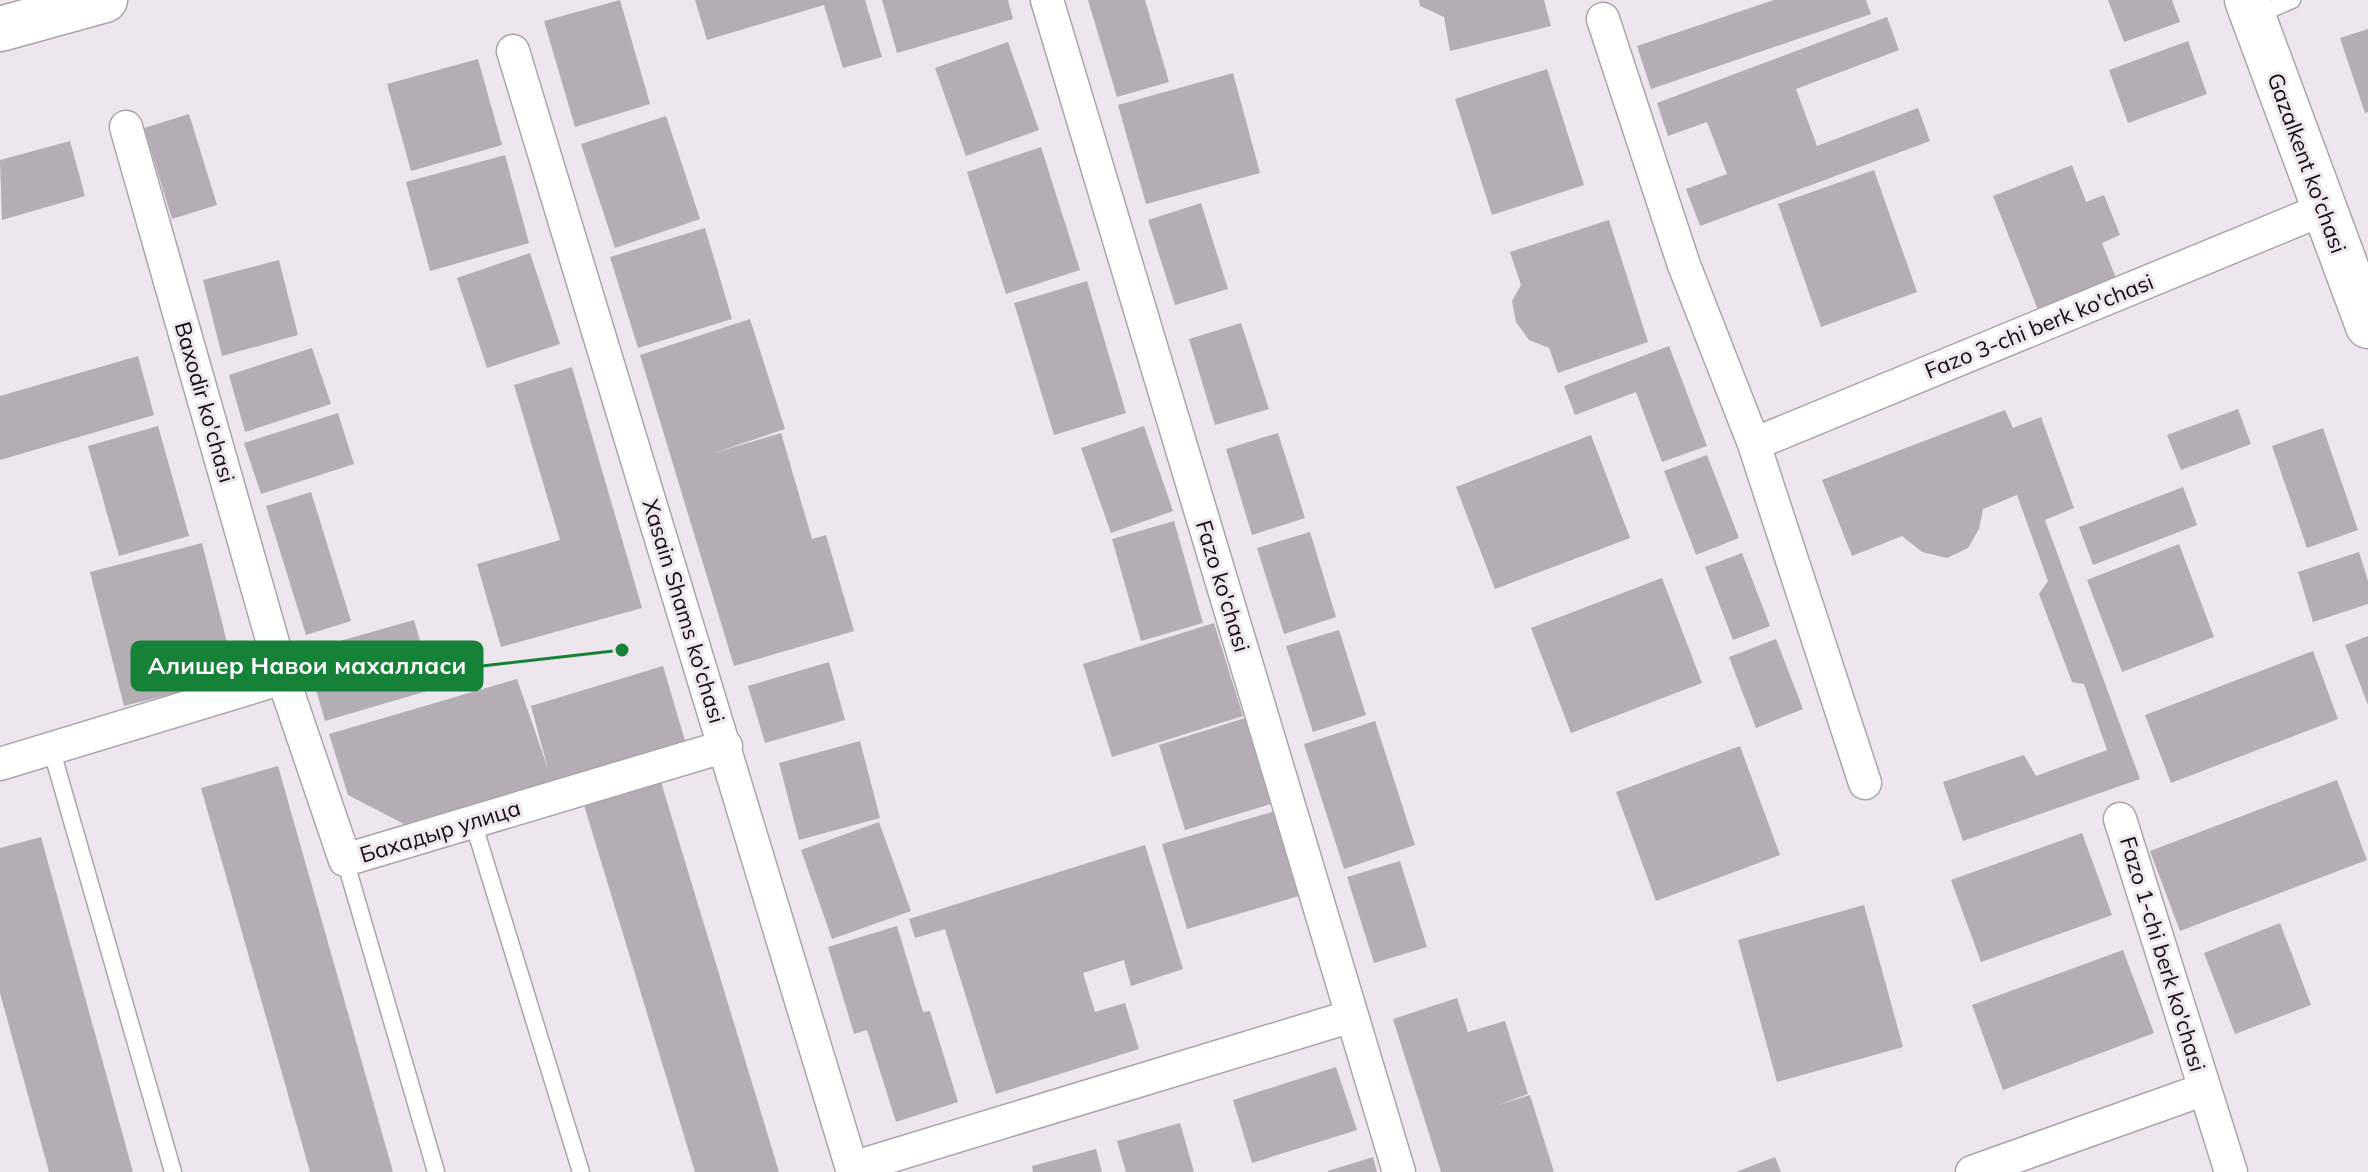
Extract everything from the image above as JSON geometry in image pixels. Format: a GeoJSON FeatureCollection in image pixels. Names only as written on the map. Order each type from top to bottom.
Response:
{"type":"FeatureCollection","features":[{"type":"Feature","properties":{"kind":"street"},"geometry":{"type":"LineString","coordinates":[[0,29],[105,0]]}},
{"type":"Feature","properties":{"kind":"street","name":"Fazo ko'chasi"},"geometry":{"type":"LineString","coordinates":[[1047,0],[1399,1172]]}},
{"type":"Feature","properties":{"kind":"street","name":"Gazalkent ko'chasi"},"geometry":{"type":"LineString","coordinates":[[2264,6],[2324,209],[2368,326]]}},
{"type":"Feature","properties":{"kind":"street"},"geometry":{"type":"LineString","coordinates":[[1603,19],[1684,265],[1754,444],[1865,783]]}},
{"type":"Feature","properties":{"kind":"street","name":"Xasain Shams ko'chasi"},"geometry":{"type":"LineString","coordinates":[[513,51],[852,1170]]}},
{"type":"Feature","properties":{"kind":"street","name":"Baxodir ko'chasi"},"geometry":{"type":"LineString","coordinates":[[126,127],[283,678]]}},
{"type":"Feature","properties":{"kind":"street","name":"Fazo 3-chi berk ko'chasi"},"geometry":{"type":"LineString","coordinates":[[1754,444],[2324,209]]}},
{"type":"Feature","properties":{"kind":"street"},"geometry":{"type":"LineString","coordinates":[[0,764],[283,678]]}},
{"type":"Feature","properties":{"kind":"street","name":"Бахадыр улица"},"geometry":{"type":"LineString","coordinates":[[283,678],[345,860],[726,746]]}},
{"type":"Feature","properties":{"kind":"street","name":"Fazo 1-chi berk ko'chasi"},"geometry":{"type":"LineString","coordinates":[[2120,819],[2231,1172]]}},
{"type":"Feature","properties":{"kind":"street"},"geometry":{"type":"LineString","coordinates":[[852,1170],[1352,1016]]}},
{"type":"Feature","properties":{"kind":"street","name":"Fazo 1-chi berk ko'chasi"},"geometry":{"type":"LineString","coordinates":[[1972,1172],[2205,1089]]}},
{"type":"Feature","properties":{"kind":"lane"},"geometry":{"type":"LineString","coordinates":[[51,748],[173,1172]]}},
{"type":"Feature","properties":{"kind":"lane"},"geometry":{"type":"LineString","coordinates":[[477,835],[581,1172]]}},
{"type":"Feature","properties":{"kind":"lane"},"geometry":{"type":"LineString","coordinates":[[345,860],[436,1172]]}},
{"type":"Feature","properties":{"kind":"building"},"geometry":{"type":"Polygon","coordinates":[[[620,0],[650,104],[575,127],[544,21],[620,0]]]}},
{"type":"Feature","properties":{"kind":"building"},"geometry":{"type":"Polygon","coordinates":[[[695,0],[865,0],[882,57],[843,68],[824,5],[707,40],[695,0]]]}},
{"type":"Feature","properties":{"kind":"building"},"geometry":{"type":"Polygon","coordinates":[[[882,0],[1008,0],[1013,19],[897,53],[882,0]]]}},
{"type":"Feature","properties":{"kind":"building"},"geometry":{"type":"Polygon","coordinates":[[[1088,0],[1145,0],[1169,82],[1117,97],[1088,0]]]}},
{"type":"Feature","properties":{"kind":"building"},"geometry":{"type":"Polygon","coordinates":[[[1419,0],[1544,0],[1551,26],[1450,51],[1444,17],[1420,6],[1419,0]]]}},
{"type":"Feature","properties":{"kind":"building"},"geometry":{"type":"Polygon","coordinates":[[[1774,0],[1866,0],[1871,14],[1651,89],[1637,46],[1774,0]]]}},
{"type":"Feature","properties":{"kind":"building"},"geometry":{"type":"Polygon","coordinates":[[[2108,0],[2172,0],[2180,22],[2124,42],[2108,0]]]}},
{"type":"Feature","properties":{"kind":"building"},"geometry":{"type":"Polygon","coordinates":[[[1887,17],[1899,50],[1796,89],[1817,146],[1918,108],[1930,141],[1700,226],[1686,189],[1727,174],[1707,122],[1668,136],[1657,103],[1887,17]]]}},
{"type":"Feature","properties":{"kind":"building"},"geometry":{"type":"Polygon","coordinates":[[[2368,29],[2368,112],[2365,113],[2340,38],[2368,29]]]}},
{"type":"Feature","properties":{"kind":"building"},"geometry":{"type":"Polygon","coordinates":[[[2188,41],[2207,94],[2128,123],[2109,70],[2188,41]]]}},
{"type":"Feature","properties":{"kind":"building"},"geometry":{"type":"Polygon","coordinates":[[[1008,42],[1039,130],[966,156],[935,68],[1008,42]]]}},
{"type":"Feature","properties":{"kind":"building"},"geometry":{"type":"Polygon","coordinates":[[[478,59],[502,145],[411,171],[387,84],[478,59]]]}},
{"type":"Feature","properties":{"kind":"building"},"geometry":{"type":"Polygon","coordinates":[[[1547,69],[1584,185],[1492,215],[1455,99],[1547,69]]]}},
{"type":"Feature","properties":{"kind":"building"},"geometry":{"type":"Polygon","coordinates":[[[1233,73],[1260,173],[1146,204],[1118,105],[1233,73]]]}},
{"type":"Feature","properties":{"kind":"building"},"geometry":{"type":"Polygon","coordinates":[[[189,114],[217,205],[172,219],[144,128],[189,114]]]}},
{"type":"Feature","properties":{"kind":"building"},"geometry":{"type":"Polygon","coordinates":[[[666,116],[700,219],[615,248],[581,144],[666,116]]]}},
{"type":"Feature","properties":{"kind":"building"},"geometry":{"type":"Polygon","coordinates":[[[70,141],[85,196],[2,220],[0,160],[70,141]]]}},
{"type":"Feature","properties":{"kind":"building"},"geometry":{"type":"Polygon","coordinates":[[[1041,147],[1080,270],[1006,294],[967,172],[1041,147]]]}},
{"type":"Feature","properties":{"kind":"building"},"geometry":{"type":"Polygon","coordinates":[[[505,155],[529,243],[430,271],[406,182],[505,155]]]}},
{"type":"Feature","properties":{"kind":"building"},"geometry":{"type":"Polygon","coordinates":[[[2072,165],[2086,202],[2104,195],[2120,235],[2102,243],[2116,278],[2038,310],[1993,196],[2072,165]]]}},
{"type":"Feature","properties":{"kind":"building"},"geometry":{"type":"Polygon","coordinates":[[[1874,170],[1917,292],[1821,327],[1778,204],[1874,170]]]}},
{"type":"Feature","properties":{"kind":"building"},"geometry":{"type":"Polygon","coordinates":[[[1201,203],[1228,289],[1175,305],[1148,220],[1201,203]]]}},
{"type":"Feature","properties":{"kind":"building"},"geometry":{"type":"Polygon","coordinates":[[[1609,220],[1648,342],[1558,373],[1549,348],[1529,340],[1516,322],[1512,301],[1521,285],[1510,252],[1609,220]]]}},
{"type":"Feature","properties":{"kind":"building"},"geometry":{"type":"Polygon","coordinates":[[[705,228],[732,319],[638,348],[610,257],[705,228]]]}},
{"type":"Feature","properties":{"kind":"building"},"geometry":{"type":"Polygon","coordinates":[[[530,253],[560,344],[487,368],[457,278],[530,253]]]}},
{"type":"Feature","properties":{"kind":"building"},"geometry":{"type":"Polygon","coordinates":[[[279,260],[298,335],[222,356],[203,280],[279,260]]]}},
{"type":"Feature","properties":{"kind":"building"},"geometry":{"type":"Polygon","coordinates":[[[1087,281],[1126,413],[1054,435],[1014,303],[1087,281]]]}},
{"type":"Feature","properties":{"kind":"building"},"geometry":{"type":"Polygon","coordinates":[[[750,319],[785,429],[714,453],[781,433],[812,539],[826,535],[854,631],[734,666],[640,355],[750,319]]]}},
{"type":"Feature","properties":{"kind":"building"},"geometry":{"type":"Polygon","coordinates":[[[1241,323],[1269,409],[1215,425],[1189,339],[1241,323]]]}},
{"type":"Feature","properties":{"kind":"building"},"geometry":{"type":"Polygon","coordinates":[[[1669,346],[1707,446],[1662,462],[1636,392],[1575,415],[1564,386],[1669,346]]]}},
{"type":"Feature","properties":{"kind":"building"},"geometry":{"type":"Polygon","coordinates":[[[312,348],[331,404],[245,432],[229,375],[312,348]]]}},
{"type":"Feature","properties":{"kind":"building"},"geometry":{"type":"Polygon","coordinates":[[[138,356],[154,415],[0,460],[0,396],[138,356]]]}},
{"type":"Feature","properties":{"kind":"building"},"geometry":{"type":"Polygon","coordinates":[[[572,367],[642,608],[501,647],[477,564],[560,540],[514,385],[572,367]]]}},
{"type":"Feature","properties":{"kind":"building"},"geometry":{"type":"Polygon","coordinates":[[[2238,409],[2251,444],[2181,470],[2167,435],[2238,409]]]}},
{"type":"Feature","properties":{"kind":"building"},"geometry":{"type":"Polygon","coordinates":[[[2005,410],[2013,428],[2041,417],[2074,508],[2045,520],[2140,779],[1963,841],[1943,782],[2024,755],[2036,776],[2107,750],[2084,684],[2072,682],[2039,594],[2048,581],[2017,495],[1983,509],[1979,529],[1968,548],[1947,558],[1922,552],[1902,536],[1852,556],[1822,480],[2005,410]]]}},
{"type":"Feature","properties":{"kind":"building"},"geometry":{"type":"Polygon","coordinates":[[[338,413],[354,464],[261,494],[244,443],[338,413]]]}},
{"type":"Feature","properties":{"kind":"building"},"geometry":{"type":"Polygon","coordinates":[[[158,426],[189,536],[119,556],[88,446],[158,426]]]}},
{"type":"Feature","properties":{"kind":"building"},"geometry":{"type":"Polygon","coordinates":[[[1144,426],[1173,511],[1111,533],[1081,448],[1144,426]]]}},
{"type":"Feature","properties":{"kind":"building"},"geometry":{"type":"Polygon","coordinates":[[[2323,428],[2358,530],[2307,548],[2272,446],[2323,428]]]}},
{"type":"Feature","properties":{"kind":"building"},"geometry":{"type":"Polygon","coordinates":[[[1278,433],[1305,518],[1252,535],[1226,449],[1278,433]]]}},
{"type":"Feature","properties":{"kind":"building"},"geometry":{"type":"Polygon","coordinates":[[[1591,435],[1630,538],[1495,589],[1456,487],[1591,435]]]}},
{"type":"Feature","properties":{"kind":"building"},"geometry":{"type":"Polygon","coordinates":[[[1707,455],[1739,538],[1696,555],[1664,471],[1707,455]]]}},
{"type":"Feature","properties":{"kind":"building"},"geometry":{"type":"Polygon","coordinates":[[[2183,487],[2197,525],[2093,565],[2079,527],[2183,487]]]}},
{"type":"Feature","properties":{"kind":"building"},"geometry":{"type":"Polygon","coordinates":[[[311,492],[351,621],[306,635],[266,506],[311,492]]]}},
{"type":"Feature","properties":{"kind":"building"},"geometry":{"type":"Polygon","coordinates":[[[1174,521],[1203,623],[1141,641],[1112,539],[1174,521]]]}},
{"type":"Feature","properties":{"kind":"building"},"geometry":{"type":"Polygon","coordinates":[[[1310,532],[1336,617],[1284,634],[1257,548],[1310,532]]]}},
{"type":"Feature","properties":{"kind":"building"},"geometry":{"type":"Polygon","coordinates":[[[202,543],[236,678],[124,706],[90,572],[202,543]]]}},
{"type":"Feature","properties":{"kind":"building"},"geometry":{"type":"Polygon","coordinates":[[[2179,544],[2214,637],[2122,672],[2087,580],[2179,544]]]}},
{"type":"Feature","properties":{"kind":"building"},"geometry":{"type":"Polygon","coordinates":[[[2359,552],[2368,581],[2368,604],[2313,622],[2298,572],[2359,552]]]}},
{"type":"Feature","properties":{"kind":"building"},"geometry":{"type":"Polygon","coordinates":[[[1742,553],[1770,626],[1733,640],[1705,567],[1742,553]]]}},
{"type":"Feature","properties":{"kind":"building"},"geometry":{"type":"Polygon","coordinates":[[[1662,578],[1702,683],[1571,733],[1531,628],[1662,578]]]}},
{"type":"Feature","properties":{"kind":"building"},"geometry":{"type":"Polygon","coordinates":[[[414,620],[434,689],[325,721],[305,651],[414,620]]]}},
{"type":"Feature","properties":{"kind":"building"},"geometry":{"type":"Polygon","coordinates":[[[1214,623],[1243,716],[1112,757],[1083,664],[1214,623]]]}},
{"type":"Feature","properties":{"kind":"building"},"geometry":{"type":"Polygon","coordinates":[[[1339,630],[1366,715],[1313,732],[1286,646],[1339,630]]]}},
{"type":"Feature","properties":{"kind":"building"},"geometry":{"type":"Polygon","coordinates":[[[2368,636],[2368,705],[2345,645],[2368,636]]]}},
{"type":"Feature","properties":{"kind":"building"},"geometry":{"type":"Polygon","coordinates":[[[1776,639],[1803,709],[1756,728],[1729,657],[1776,639]]]}},
{"type":"Feature","properties":{"kind":"building"},"geometry":{"type":"Polygon","coordinates":[[[2313,651],[2338,719],[2171,783],[2145,715],[2313,651]]]}},
{"type":"Feature","properties":{"kind":"building"},"geometry":{"type":"Polygon","coordinates":[[[829,662],[845,720],[765,743],[748,686],[829,662]]]}},
{"type":"Feature","properties":{"kind":"building"},"geometry":{"type":"Polygon","coordinates":[[[663,666],[686,744],[404,824],[348,795],[329,734],[517,679],[548,769],[531,706],[663,666]]]}},
{"type":"Feature","properties":{"kind":"building"},"geometry":{"type":"Polygon","coordinates":[[[1245,718],[1271,804],[1185,830],[1159,745],[1245,718]]]}},
{"type":"Feature","properties":{"kind":"building"},"geometry":{"type":"Polygon","coordinates":[[[1375,721],[1415,845],[1344,869],[1304,744],[1375,721]]]}},
{"type":"Feature","properties":{"kind":"building"},"geometry":{"type":"Polygon","coordinates":[[[860,741],[880,818],[799,840],[779,763],[860,741]]]}},
{"type":"Feature","properties":{"kind":"building"},"geometry":{"type":"Polygon","coordinates":[[[1740,746],[1780,855],[1656,901],[1616,792],[1740,746]]]}},
{"type":"Feature","properties":{"kind":"building"},"geometry":{"type":"Polygon","coordinates":[[[278,766],[393,1172],[310,1172],[201,788],[278,766]]]}},
{"type":"Feature","properties":{"kind":"building"},"geometry":{"type":"Polygon","coordinates":[[[2337,780],[2367,860],[2180,931],[2150,851],[2337,780]]]}},
{"type":"Feature","properties":{"kind":"building"},"geometry":{"type":"Polygon","coordinates":[[[661,782],[779,1172],[695,1172],[584,805],[661,782]]]}},
{"type":"Feature","properties":{"kind":"building"},"geometry":{"type":"Polygon","coordinates":[[[1275,811],[1299,896],[1187,929],[1162,844],[1275,811]]]}},
{"type":"Feature","properties":{"kind":"building"},"geometry":{"type":"Polygon","coordinates":[[[879,822],[911,911],[832,939],[801,850],[879,822]]]}},
{"type":"Feature","properties":{"kind":"building"},"geometry":{"type":"Polygon","coordinates":[[[2082,833],[2112,915],[1981,962],[1951,880],[2082,833]]]}},
{"type":"Feature","properties":{"kind":"building"},"geometry":{"type":"Polygon","coordinates":[[[41,837],[133,1172],[49,1172],[0,993],[0,848],[41,837]]]}},
{"type":"Feature","properties":{"kind":"building"},"geometry":{"type":"Polygon","coordinates":[[[1145,845],[1183,969],[1131,986],[1124,960],[1083,973],[1095,1012],[1125,1003],[1139,1049],[996,1094],[945,929],[915,938],[909,919],[1145,845]]]}},
{"type":"Feature","properties":{"kind":"building"},"geometry":{"type":"Polygon","coordinates":[[[1400,861],[1427,947],[1374,963],[1347,877],[1400,861]]]}},
{"type":"Feature","properties":{"kind":"building"},"geometry":{"type":"Polygon","coordinates":[[[1864,905],[1903,1047],[1777,1082],[1738,940],[1864,905]]]}},
{"type":"Feature","properties":{"kind":"building"},"geometry":{"type":"Polygon","coordinates":[[[2280,923],[2311,1005],[2235,1034],[2204,953],[2280,923]]]}},
{"type":"Feature","properties":{"kind":"building"},"geometry":{"type":"Polygon","coordinates":[[[897,926],[923,1012],[930,1011],[958,1102],[896,1122],[867,1030],[854,1034],[828,947],[897,926]]]}},
{"type":"Feature","properties":{"kind":"building"},"geometry":{"type":"Polygon","coordinates":[[[2123,950],[2154,1033],[2003,1090],[1972,1005],[2123,950]]]}},
{"type":"Feature","properties":{"kind":"building"},"geometry":{"type":"Polygon","coordinates":[[[1457,998],[1468,1032],[1505,1021],[1528,1094],[1498,1105],[1530,1095],[1554,1172],[1441,1172],[1393,1019],[1457,998]]]}},
{"type":"Feature","properties":{"kind":"building"},"geometry":{"type":"Polygon","coordinates":[[[1336,1067],[1357,1130],[1252,1163],[1233,1100],[1336,1067]]]}},
{"type":"Feature","properties":{"kind":"building"},"geometry":{"type":"Polygon","coordinates":[[[1180,1123],[1194,1172],[1126,1172],[1117,1141],[1180,1123]]]}},
{"type":"Feature","properties":{"kind":"building"},"geometry":{"type":"Polygon","coordinates":[[[1096,1149],[1102,1172],[1033,1172],[1032,1166],[1096,1149]]]}},
{"type":"Feature","properties":{"kind":"building"},"geometry":{"type":"Polygon","coordinates":[[[1373,1157],[1377,1172],[1328,1172],[1328,1171],[1373,1157]]]}},
{"type":"Feature","properties":{"kind":"building"},"geometry":{"type":"Polygon","coordinates":[[[1775,1157],[1781,1172],[1736,1172],[1775,1157]]]}},
{"type":"Feature","properties":{"kind":"place","name":"Алишер Навои махалласи"},"geometry":{"type":"Point","coordinates":[622,650]}}]}
